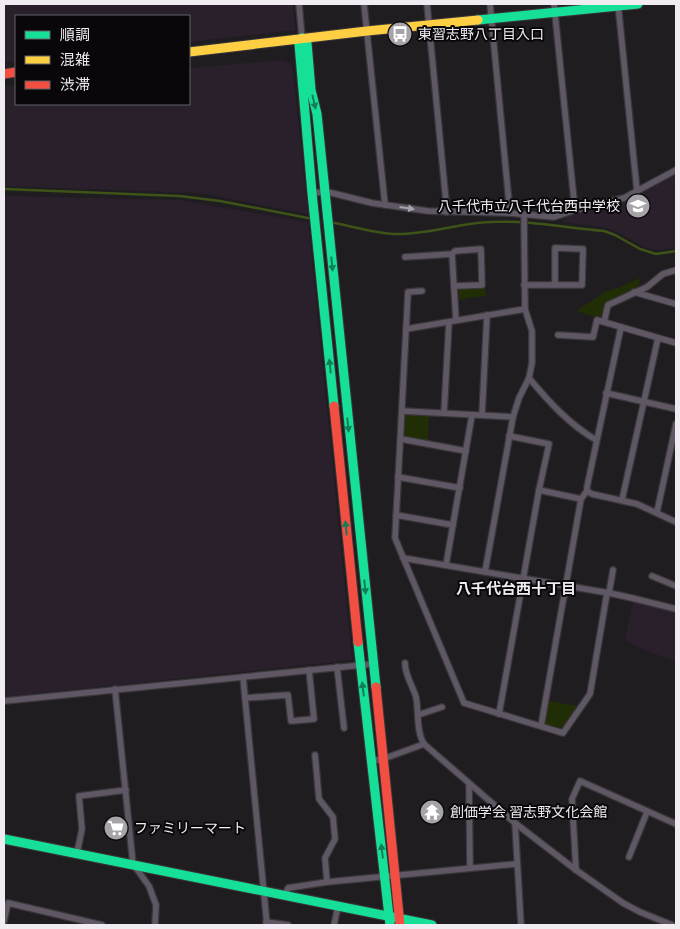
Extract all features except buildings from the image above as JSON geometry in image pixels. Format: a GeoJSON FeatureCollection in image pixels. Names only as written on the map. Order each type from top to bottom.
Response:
{"type":"FeatureCollection","features":[{"type":"Feature","properties":{"kind":"street"},"geometry":{"type":"LineString","coordinates":[[299,4],[302,38],[299,44],[312,193],[360,665],[390,921]]}},
{"type":"Feature","properties":{"kind":"street"},"geometry":{"type":"LineString","coordinates":[[364,4],[385,205]]}},
{"type":"Feature","properties":{"kind":"street"},"geometry":{"type":"LineString","coordinates":[[427,4],[447,212]]}},
{"type":"Feature","properties":{"kind":"street"},"geometry":{"type":"LineString","coordinates":[[490,4],[510,213]]}},
{"type":"Feature","properties":{"kind":"street"},"geometry":{"type":"LineString","coordinates":[[190,52],[367,30],[491,18],[554,8],[638,4]]}},
{"type":"Feature","properties":{"kind":"street"},"geometry":{"type":"LineString","coordinates":[[618,5],[637,191]]}},
{"type":"Feature","properties":{"kind":"street"},"geometry":{"type":"LineString","coordinates":[[554,8],[575,210]]}},
{"type":"Feature","properties":{"kind":"street"},"geometry":{"type":"LineString","coordinates":[[302,38],[306,43],[311,90],[317,114],[400,922]]}},
{"type":"Feature","properties":{"kind":"street"},"geometry":{"type":"LineString","coordinates":[[312,193],[325,192],[385,205],[428,211],[510,213],[524,216],[554,217],[624,198],[676,170]]}},
{"type":"Feature","properties":{"kind":"street"},"geometry":{"type":"LineString","coordinates":[[485,572],[513,417],[529,378],[532,363],[532,331],[525,309],[524,216]]}},
{"type":"Feature","properties":{"kind":"street"},"geometry":{"type":"LineString","coordinates":[[524,286],[582,285],[583,249],[555,248],[554,285]]}},
{"type":"Feature","properties":{"kind":"street"},"geometry":{"type":"LineString","coordinates":[[405,257],[452,254],[455,251],[481,249],[482,285],[454,286]]}},
{"type":"Feature","properties":{"kind":"street"},"geometry":{"type":"LineString","coordinates":[[452,254],[456,320]]}},
{"type":"Feature","properties":{"kind":"street"},"geometry":{"type":"LineString","coordinates":[[604,322],[608,305],[647,287],[663,274],[676,270]]}},
{"type":"Feature","properties":{"kind":"street"},"geometry":{"type":"LineString","coordinates":[[422,292],[408,292],[395,538],[464,703],[563,733],[590,694],[613,570]]}},
{"type":"Feature","properties":{"kind":"street"},"geometry":{"type":"LineString","coordinates":[[634,292],[676,304]]}},
{"type":"Feature","properties":{"kind":"street"},"geometry":{"type":"LineString","coordinates":[[406,329],[525,309]]}},
{"type":"Feature","properties":{"kind":"street"},"geometry":{"type":"LineString","coordinates":[[482,415],[487,315]]}},
{"type":"Feature","properties":{"kind":"street"},"geometry":{"type":"LineString","coordinates":[[558,335],[593,337],[596,320],[676,343]]}},
{"type":"Feature","properties":{"kind":"street"},"geometry":{"type":"LineString","coordinates":[[444,413],[449,322]]}},
{"type":"Feature","properties":{"kind":"street"},"geometry":{"type":"LineString","coordinates":[[541,726],[581,499],[587,491],[586,487],[621,327]]}},
{"type":"Feature","properties":{"kind":"street"},"geometry":{"type":"LineString","coordinates":[[622,500],[658,338]]}},
{"type":"Feature","properties":{"kind":"street"},"geometry":{"type":"LineString","coordinates":[[529,378],[562,415],[596,440]]}},
{"type":"Feature","properties":{"kind":"street"},"geometry":{"type":"LineString","coordinates":[[606,393],[676,409]]}},
{"type":"Feature","properties":{"kind":"street"},"geometry":{"type":"LineString","coordinates":[[402,410],[513,417]]}},
{"type":"Feature","properties":{"kind":"street"},"geometry":{"type":"LineString","coordinates":[[446,565],[472,414]]}},
{"type":"Feature","properties":{"kind":"street"},"geometry":{"type":"LineString","coordinates":[[657,512],[676,424]]}},
{"type":"Feature","properties":{"kind":"street"},"geometry":{"type":"LineString","coordinates":[[500,714],[523,578],[549,444],[509,436]]}},
{"type":"Feature","properties":{"kind":"street"},"geometry":{"type":"LineString","coordinates":[[401,440],[466,451]]}},
{"type":"Feature","properties":{"kind":"street"},"geometry":{"type":"LineString","coordinates":[[398,477],[460,488]]}},
{"type":"Feature","properties":{"kind":"street"},"geometry":{"type":"LineString","coordinates":[[539,490],[581,499]]}},
{"type":"Feature","properties":{"kind":"street"},"geometry":{"type":"LineString","coordinates":[[587,491],[592,494],[637,504],[676,522]]}},
{"type":"Feature","properties":{"kind":"street"},"geometry":{"type":"LineString","coordinates":[[396,515],[453,525]]}},
{"type":"Feature","properties":{"kind":"street"},"geometry":{"type":"LineString","coordinates":[[403,558],[608,593],[676,609]]}},
{"type":"Feature","properties":{"kind":"street"},"geometry":{"type":"LineString","coordinates":[[652,576],[676,586]]}},
{"type":"Feature","properties":{"kind":"street"},"geometry":{"type":"LineString","coordinates":[[405,663],[405,670],[416,697],[422,742],[424,744],[515,823],[576,870],[640,912],[672,925]]}},
{"type":"Feature","properties":{"kind":"street"},"geometry":{"type":"LineString","coordinates":[[4,701],[372,664]]}},
{"type":"Feature","properties":{"kind":"street"},"geometry":{"type":"LineString","coordinates":[[337,668],[344,728]]}},
{"type":"Feature","properties":{"kind":"street"},"geometry":{"type":"LineString","coordinates":[[245,698],[288,695],[291,721],[314,720],[309,670]]}},
{"type":"Feature","properties":{"kind":"street"},"geometry":{"type":"LineString","coordinates":[[242,677],[266,924],[288,925]]}},
{"type":"Feature","properties":{"kind":"street"},"geometry":{"type":"LineString","coordinates":[[116,690],[133,864],[149,886],[156,905],[155,925]]}},
{"type":"Feature","properties":{"kind":"street"},"geometry":{"type":"LineString","coordinates":[[418,715],[442,707]]}},
{"type":"Feature","properties":{"kind":"street"},"geometry":{"type":"LineString","coordinates":[[372,761],[383,760],[424,744]]}},
{"type":"Feature","properties":{"kind":"street"},"geometry":{"type":"LineString","coordinates":[[314,755],[319,798],[333,816],[335,839],[325,858],[327,882]]}},
{"type":"Feature","properties":{"kind":"street"},"geometry":{"type":"LineString","coordinates":[[576,870],[572,799],[580,781],[676,824]]}},
{"type":"Feature","properties":{"kind":"street"},"geometry":{"type":"LineString","coordinates":[[469,784],[470,867]]}},
{"type":"Feature","properties":{"kind":"street"},"geometry":{"type":"LineString","coordinates":[[77,854],[82,829],[78,796],[126,790]]}},
{"type":"Feature","properties":{"kind":"street"},"geometry":{"type":"LineString","coordinates":[[629,857],[647,812]]}},
{"type":"Feature","properties":{"kind":"street"},"geometry":{"type":"LineString","coordinates":[[515,823],[521,925]]}},
{"type":"Feature","properties":{"kind":"street"},"geometry":{"type":"LineString","coordinates":[[4,839],[338,906],[390,921],[432,925]]}},
{"type":"Feature","properties":{"kind":"street"},"geometry":{"type":"LineString","coordinates":[[285,895],[288,888],[327,882],[516,864]]}},
{"type":"Feature","properties":{"kind":"street"},"geometry":{"type":"LineString","coordinates":[[4,921],[8,903],[84,923],[102,925]]}},
{"type":"Feature","properties":{"kind":"street"},"geometry":{"type":"LineString","coordinates":[[334,925],[338,906]]}},
{"type":"Feature","properties":{"kind":"shaded area"},"geometry":{"type":"Polygon","coordinates":[[[4,4],[293,4],[295,30],[190,42],[190,15],[15,15],[15,61],[4,62],[4,4]]]}},
{"type":"Feature","properties":{"kind":"shaded area"},"geometry":{"type":"Polygon","coordinates":[[[284,60],[292,65],[308,214],[200,193],[4,186],[4,86],[15,85],[15,105],[190,105],[190,68],[284,60]]]}},
{"type":"Feature","properties":{"kind":"shaded area","name":"八千代市立八千代台西中学校"},"geometry":{"type":"Polygon","coordinates":[[[676,174],[676,248],[656,250],[647,248],[607,228],[564,222],[565,216],[626,200],[676,174]]]}},
{"type":"Feature","properties":{"kind":"shaded area"},"geometry":{"type":"Polygon","coordinates":[[[4,196],[178,200],[308,222],[352,660],[4,697],[4,196]]]}},
{"type":"Feature","properties":{"kind":"shaded area"},"geometry":{"type":"Polygon","coordinates":[[[633,602],[676,613],[676,662],[625,640],[633,602]]]}},
{"type":"Feature","properties":{"kind":"green space"},"geometry":{"type":"Polygon","coordinates":[[[640,278],[638,288],[606,303],[603,314],[599,318],[576,311],[605,292],[640,278]]]}},
{"type":"Feature","properties":{"kind":"green space"},"geometry":{"type":"Polygon","coordinates":[[[485,288],[486,296],[459,300],[460,289],[485,288]]]}},
{"type":"Feature","properties":{"kind":"green space"},"geometry":{"type":"Polygon","coordinates":[[[407,414],[429,415],[428,441],[407,438],[404,435],[405,416],[407,414]]]}},
{"type":"Feature","properties":{"kind":"green space"},"geometry":{"type":"Polygon","coordinates":[[[548,701],[577,706],[563,727],[545,724],[548,701]]]}},
{"type":"Feature","properties":{"kind":"waterway"},"geometry":{"type":"LineString","coordinates":[[4,189],[179,196],[220,201],[313,219]]}},
{"type":"Feature","properties":{"kind":"waterway"},"geometry":{"type":"LineString","coordinates":[[330,222],[394,234],[418,233],[478,223],[533,223],[604,231],[640,249],[656,254],[676,251]]}},
{"type":"Feature","properties":{"kind":"traffic: fast"},"geometry":{"type":"LineString","coordinates":[[478,20],[638,4]]}},
{"type":"Feature","properties":{"kind":"traffic: fast"},"geometry":{"type":"LineString","coordinates":[[302,38],[307,43],[311,90],[317,114],[376,687]]}},
{"type":"Feature","properties":{"kind":"traffic: fast"},"geometry":{"type":"LineString","coordinates":[[302,38],[299,44],[334,406]]}},
{"type":"Feature","properties":{"kind":"traffic: fast"},"geometry":{"type":"LineString","coordinates":[[358,642],[390,925]]}},
{"type":"Feature","properties":{"kind":"traffic: fast"},"geometry":{"type":"LineString","coordinates":[[4,839],[432,925]]}},
{"type":"Feature","properties":{"kind":"traffic: slow"},"geometry":{"type":"LineString","coordinates":[[190,52],[478,20]]}},
{"type":"Feature","properties":{"kind":"traffic: jam"},"geometry":{"type":"LineString","coordinates":[[4,74],[15,72]]}},
{"type":"Feature","properties":{"kind":"traffic: jam"},"geometry":{"type":"LineString","coordinates":[[334,406],[358,642]]}},
{"type":"Feature","properties":{"kind":"traffic: jam"},"geometry":{"type":"LineString","coordinates":[[376,687],[400,925]]}},
{"type":"Feature","properties":{"kind":"place","name":"東習志野八丁目入口"},"geometry":{"type":"Point","coordinates":[400,34]}},
{"type":"Feature","properties":{"kind":"place","name":"八千代市立八千代台西中学校"},"geometry":{"type":"Point","coordinates":[638,206]}},
{"type":"Feature","properties":{"kind":"place","name":"創価学会 習志野文化会館"},"geometry":{"type":"Point","coordinates":[432,812]}},
{"type":"Feature","properties":{"kind":"place","name":"ファミリーマート"},"geometry":{"type":"Point","coordinates":[116,828]}},
{"type":"Feature","properties":{"kind":"district","name":"八千代台西十丁目"},"geometry":{"type":"Point","coordinates":[516,589]}}]}
